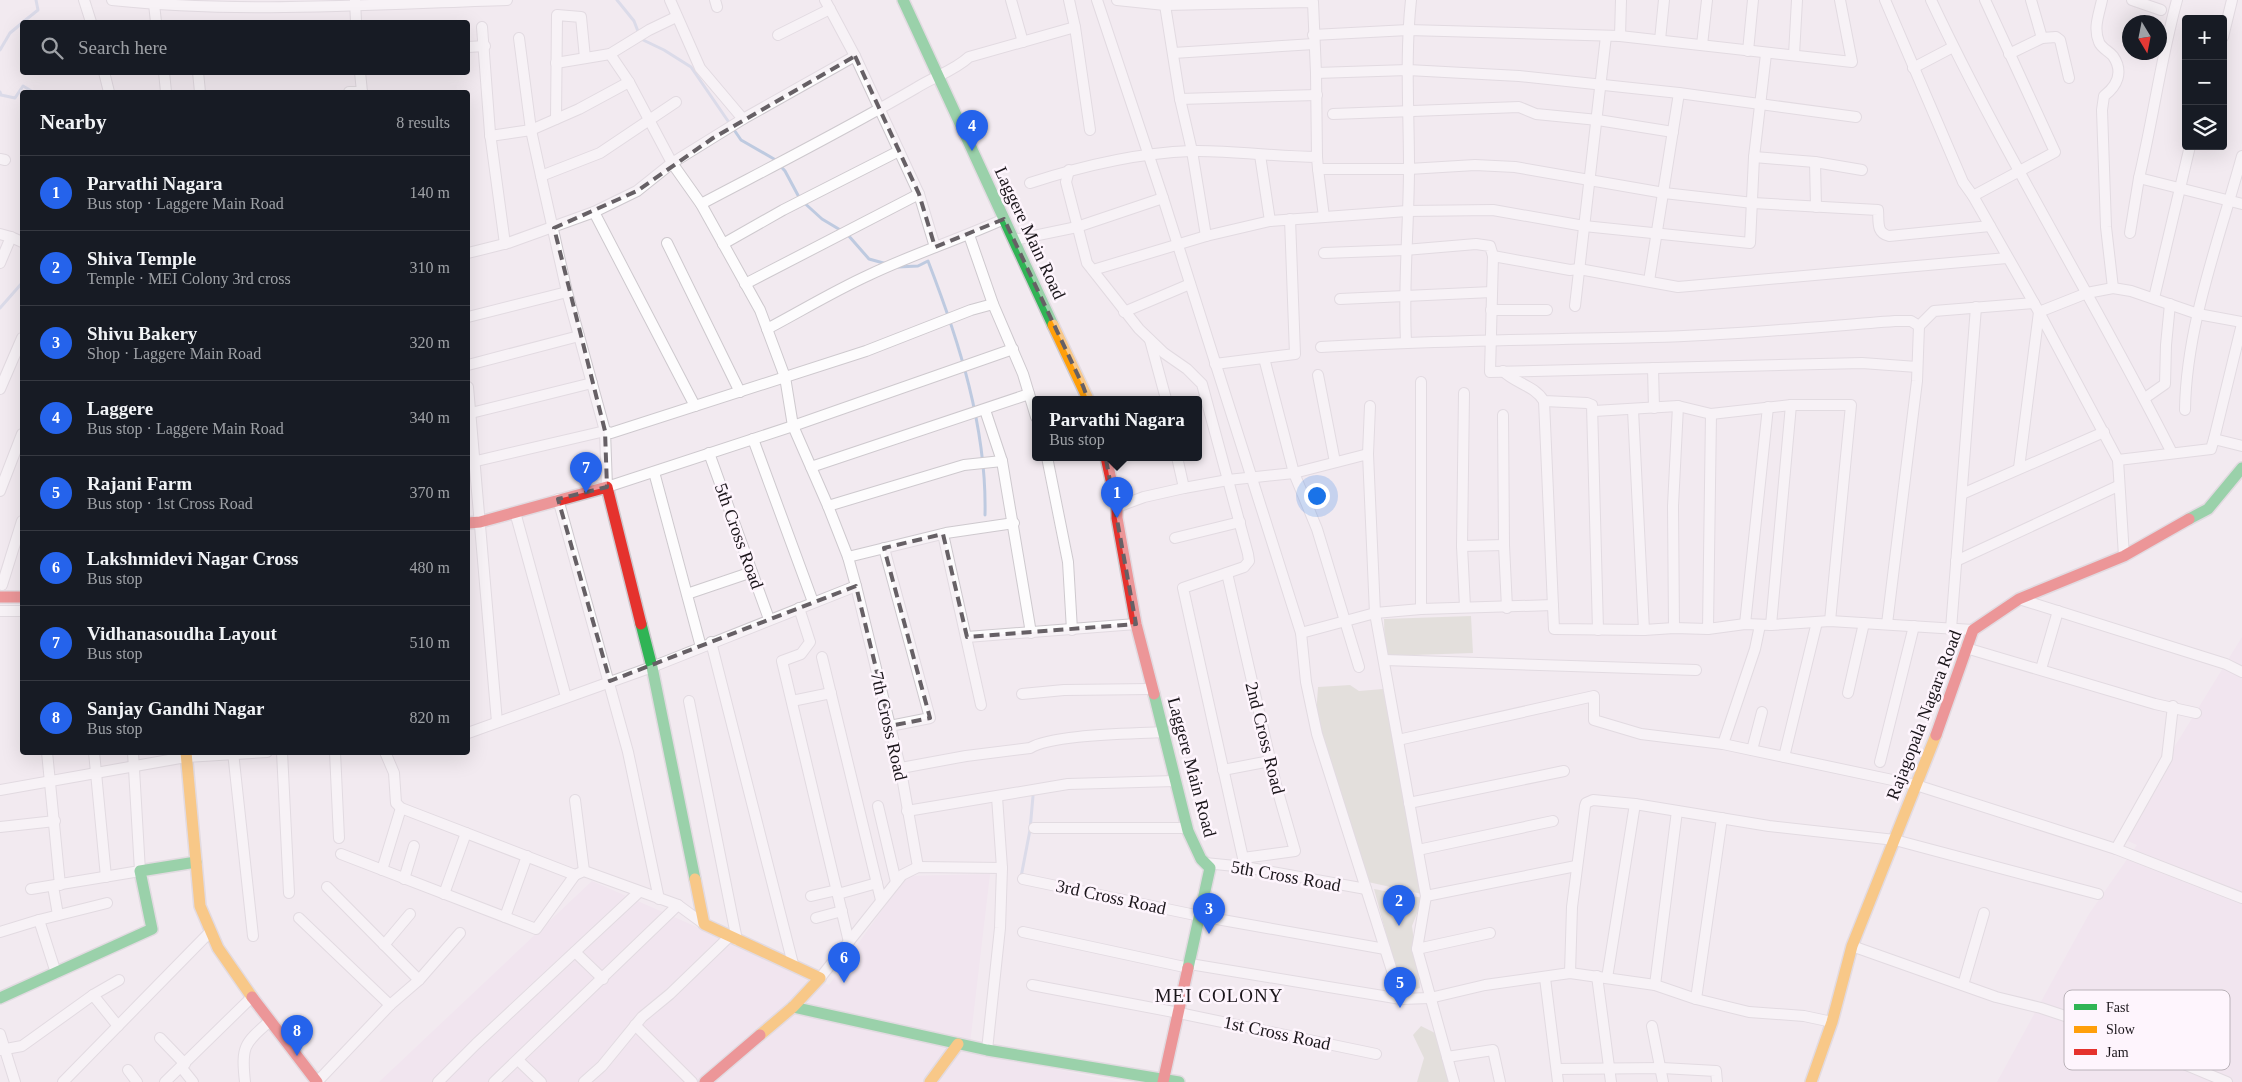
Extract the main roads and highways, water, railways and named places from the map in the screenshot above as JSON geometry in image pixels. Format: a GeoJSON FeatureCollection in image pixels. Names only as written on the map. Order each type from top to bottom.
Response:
{"type":"FeatureCollection","features":[{"type":"Feature","properties":{"kind":"waterway"},"geometry":{"type":"LineString","coordinates":[[26,20],[38,10],[36,0]]}},
{"type":"Feature","properties":{"kind":"waterway"},"geometry":{"type":"LineString","coordinates":[[617,0],[634,21],[641,39],[664,50],[691,67],[741,140],[774,159],[785,171],[800,199],[822,219],[842,231]]}},
{"type":"Feature","properties":{"kind":"waterway"},"geometry":{"type":"LineString","coordinates":[[0,50],[10,33],[20,25]]}},
{"type":"Feature","properties":{"kind":"waterway"},"geometry":{"type":"LineString","coordinates":[[20,90],[23,86],[30,90]]}},
{"type":"Feature","properties":{"kind":"waterway"},"geometry":{"type":"LineString","coordinates":[[0,92],[1,95],[15,98],[20,90]]}},
{"type":"Feature","properties":{"kind":"waterway"},"geometry":{"type":"LineString","coordinates":[[848,235],[869,259],[887,264]]}},
{"type":"Feature","properties":{"kind":"waterway"},"geometry":{"type":"LineString","coordinates":[[898,267],[918,266],[928,261],[950,322],[969,385],[976,417],[984,482],[985,515]]}},
{"type":"Feature","properties":{"kind":"waterway"},"geometry":{"type":"LineString","coordinates":[[0,308],[20,285]]}},
{"type":"Feature","properties":{"kind":"waterway"},"geometry":{"type":"LineString","coordinates":[[1021,877],[1030,830],[1033,796]]}},
{"type":"Feature","properties":{"kind":"place","name":"Laggere"},"geometry":{"type":"Point","coordinates":[972,151]}},
{"type":"Feature","properties":{"kind":"place","name":"Vidhanasoudha Layout"},"geometry":{"type":"Point","coordinates":[586,493]}},
{"type":"Feature","properties":{"kind":"place","name":"Parvathi Nagara"},"geometry":{"type":"Point","coordinates":[1117,518]}},
{"type":"Feature","properties":{"kind":"place","name":"Shiva Temple"},"geometry":{"type":"Point","coordinates":[1399,926]}},
{"type":"Feature","properties":{"kind":"place","name":"Shivu Bakery"},"geometry":{"type":"Point","coordinates":[1209,934]}},
{"type":"Feature","properties":{"kind":"place","name":"Lakshmidevi Nagar Cross"},"geometry":{"type":"Point","coordinates":[844,983]}},
{"type":"Feature","properties":{"kind":"place","name":"Rajani Farm"},"geometry":{"type":"Point","coordinates":[1400,1008]}},
{"type":"Feature","properties":{"kind":"place","name":"Sanjay Gandhi Nagar"},"geometry":{"type":"Point","coordinates":[297,1056]}},
{"type":"Feature","properties":{"kind":"district","name":"MEI COLONY"},"geometry":{"type":"Point","coordinates":[1219,995]}}]}
